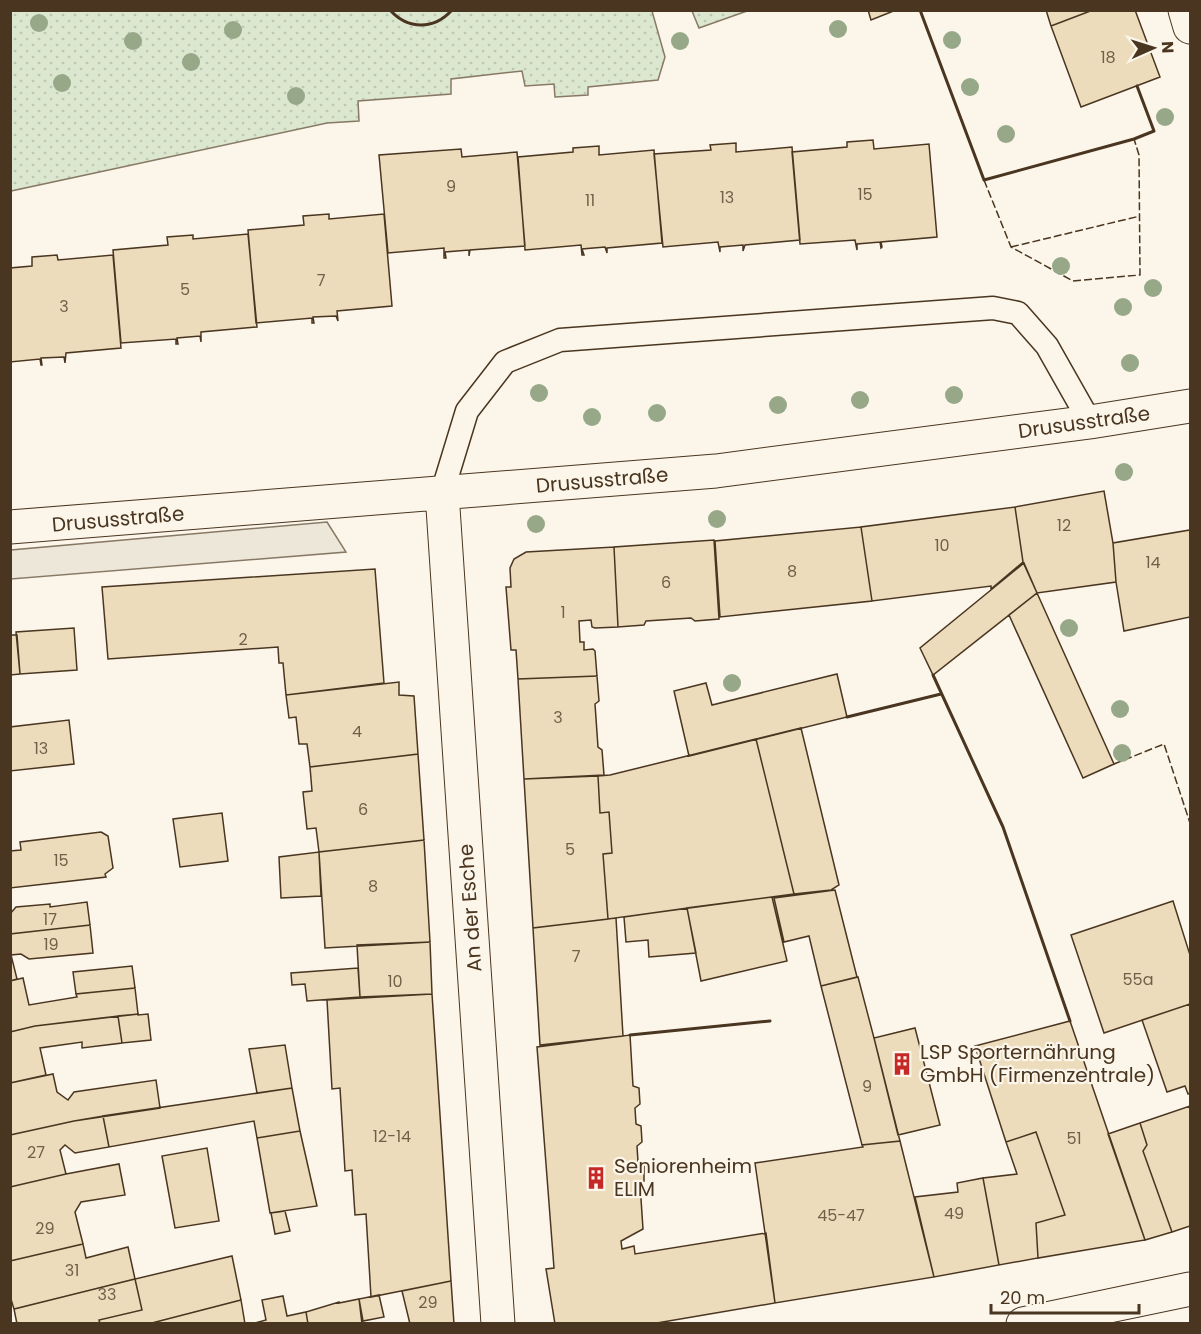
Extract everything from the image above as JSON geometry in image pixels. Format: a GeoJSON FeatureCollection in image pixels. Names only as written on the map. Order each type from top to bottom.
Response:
{"type":"FeatureCollection","features":[{"type":"Feature","properties":{"kind":"street"},"geometry":{"type":"LineString","coordinates":[[1185,10],[1191,27]]}},
{"type":"Feature","properties":{"kind":"street","name":"Drususstraße"},"geometry":{"type":"LineString","coordinates":[[10,527],[716,471],[1089,422],[1191,406]]}},
{"type":"Feature","properties":{"kind":"street","name":"An der Esche"},"geometry":{"type":"LineString","coordinates":[[442,494],[498,1323]]}},
{"type":"Feature","properties":{"kind":"street"},"geometry":{"type":"LineString","coordinates":[[1023,1323],[1191,1289]]}},
{"type":"Feature","properties":{"kind":"lane"},"geometry":{"type":"LineString","coordinates":[[442,494],[466,411],[506,362],[560,340],[993,308],[1018,313],[1047,346],[1089,422]]}},
{"type":"Feature","properties":{"kind":"green space"},"geometry":{"type":"Polygon","coordinates":[[[10,11],[652,11],[665,57],[658,80],[588,87],[588,95],[555,97],[554,84],[525,86],[522,71],[451,79],[451,94],[358,101],[359,121],[327,123],[11,191],[10,11]]]}},
{"type":"Feature","properties":{"kind":"green space"},"geometry":{"type":"Polygon","coordinates":[[[692,11],[747,11],[699,28],[692,11]]]}},
{"type":"Feature","properties":{"kind":"shaded area"},"geometry":{"type":"Polygon","coordinates":[[[327,522],[346,552],[11,579],[11,550],[327,522]]]}},
{"type":"Feature","properties":{"kind":"building"},"geometry":{"type":"Polygon","coordinates":[[[868,10],[896,10],[871,20],[868,10]]]}},
{"type":"Feature","properties":{"kind":"building"},"geometry":{"type":"Polygon","coordinates":[[[1046,10],[1093,10],[1051,26],[1046,10]]]}},
{"type":"Feature","properties":{"kind":"building"},"geometry":{"type":"Polygon","coordinates":[[[1093,10],[1135,10],[1160,77],[1081,107],[1051,26],[1093,10]]]}},
{"type":"Feature","properties":{"kind":"building"},"geometry":{"type":"Polygon","coordinates":[[[873,140],[874,149],[929,144],[937,237],[881,242],[881,248],[880,242],[857,244],[857,250],[855,240],[800,244],[792,152],[847,147],[847,142],[873,140]]]}},
{"type":"Feature","properties":{"kind":"building"},"geometry":{"type":"Polygon","coordinates":[[[736,143],[736,152],[792,147],[800,240],[745,245],[743,251],[743,245],[720,247],[720,252],[718,242],[663,247],[654,154],[711,150],[710,145],[736,143]]]}},
{"type":"Feature","properties":{"kind":"building"},"geometry":{"type":"Polygon","coordinates":[[[599,146],[599,155],[654,150],[662,243],[607,248],[607,253],[605,247],[582,249],[584,255],[582,255],[581,245],[525,250],[518,157],[573,152],[573,148],[599,146]]]}},
{"type":"Feature","properties":{"kind":"building"},"geometry":{"type":"Polygon","coordinates":[[[461,149],[462,157],[517,152],[525,246],[470,250],[469,256],[469,250],[445,252],[446,258],[444,258],[444,248],[388,253],[379,155],[461,149]]]}},
{"type":"Feature","properties":{"kind":"building"},"geometry":{"type":"Polygon","coordinates":[[[329,214],[329,219],[384,214],[392,306],[337,311],[338,321],[336,316],[313,317],[314,323],[312,323],[312,318],[256,323],[248,230],[304,225],[303,216],[329,214]]]}},
{"type":"Feature","properties":{"kind":"building"},"geometry":{"type":"Polygon","coordinates":[[[248,234],[257,327],[201,332],[201,342],[200,336],[177,338],[178,344],[176,344],[176,339],[121,343],[113,250],[168,245],[167,237],[193,235],[193,239],[248,234]]]}},
{"type":"Feature","properties":{"kind":"building"},"geometry":{"type":"Polygon","coordinates":[[[57,255],[58,260],[113,255],[121,348],[66,353],[65,363],[64,357],[41,358],[42,365],[40,359],[10,362],[10,268],[32,266],[32,257],[57,255]]]}},
{"type":"Feature","properties":{"kind":"building"},"geometry":{"type":"Polygon","coordinates":[[[1104,491],[1113,543],[1116,582],[1037,593],[1023,562],[1015,507],[1104,491]]]}},
{"type":"Feature","properties":{"kind":"building"},"geometry":{"type":"Polygon","coordinates":[[[1015,507],[1023,562],[991,589],[991,586],[872,601],[861,527],[1015,507]]]}},
{"type":"Feature","properties":{"kind":"building"},"geometry":{"type":"Polygon","coordinates":[[[861,527],[872,601],[720,617],[715,541],[861,527]]]}},
{"type":"Feature","properties":{"kind":"building"},"geometry":{"type":"Polygon","coordinates":[[[1190,530],[1190,617],[1124,631],[1116,582],[1113,543],[1190,530]]]}},
{"type":"Feature","properties":{"kind":"building"},"geometry":{"type":"Polygon","coordinates":[[[714,540],[719,619],[646,621],[644,625],[618,627],[614,547],[714,540]]]}},
{"type":"Feature","properties":{"kind":"building"},"geometry":{"type":"Polygon","coordinates":[[[614,547],[618,627],[595,628],[592,627],[591,620],[579,621],[580,642],[584,642],[584,650],[593,649],[595,651],[597,676],[518,679],[516,650],[511,650],[506,587],[511,587],[510,568],[514,559],[526,552],[614,547]]]}},
{"type":"Feature","properties":{"kind":"building"},"geometry":{"type":"Polygon","coordinates":[[[1024,563],[1037,593],[933,675],[920,648],[1024,563]]]}},
{"type":"Feature","properties":{"kind":"building"},"geometry":{"type":"Polygon","coordinates":[[[375,569],[384,683],[286,695],[283,663],[279,663],[278,647],[108,659],[102,587],[375,569]]]}},
{"type":"Feature","properties":{"kind":"building"},"geometry":{"type":"Polygon","coordinates":[[[1037,593],[1114,764],[1083,778],[1009,615],[1037,593]]]}},
{"type":"Feature","properties":{"kind":"building"},"geometry":{"type":"Polygon","coordinates":[[[74,628],[77,670],[20,674],[16,632],[74,628]]]}},
{"type":"Feature","properties":{"kind":"building"},"geometry":{"type":"Polygon","coordinates":[[[10,635],[17,635],[20,674],[10,675],[10,635]]]}},
{"type":"Feature","properties":{"kind":"building"},"geometry":{"type":"Polygon","coordinates":[[[837,674],[847,717],[689,756],[674,691],[706,683],[712,705],[837,674]]]}},
{"type":"Feature","properties":{"kind":"building"},"geometry":{"type":"Polygon","coordinates":[[[597,676],[599,701],[595,704],[598,747],[602,750],[604,775],[524,779],[518,679],[597,676]]]}},
{"type":"Feature","properties":{"kind":"building"},"geometry":{"type":"Polygon","coordinates":[[[399,682],[399,695],[414,696],[418,754],[310,767],[307,744],[299,744],[296,717],[289,718],[286,695],[399,682]]]}},
{"type":"Feature","properties":{"kind":"building"},"geometry":{"type":"Polygon","coordinates":[[[69,720],[74,764],[10,771],[10,727],[69,720]]]}},
{"type":"Feature","properties":{"kind":"building"},"geometry":{"type":"Polygon","coordinates":[[[801,728],[839,885],[831,890],[794,894],[756,739],[801,728]]]}},
{"type":"Feature","properties":{"kind":"building"},"geometry":{"type":"Polygon","coordinates":[[[756,739],[794,894],[608,919],[603,854],[612,853],[609,812],[600,813],[598,776],[756,739]]]}},
{"type":"Feature","properties":{"kind":"building"},"geometry":{"type":"Polygon","coordinates":[[[418,754],[424,840],[319,852],[316,828],[307,829],[303,792],[312,791],[310,767],[418,754]]]}},
{"type":"Feature","properties":{"kind":"building"},"geometry":{"type":"Polygon","coordinates":[[[598,776],[600,813],[609,812],[612,853],[603,854],[608,919],[533,928],[524,779],[598,776]]]}},
{"type":"Feature","properties":{"kind":"building"},"geometry":{"type":"Polygon","coordinates":[[[222,813],[228,861],[180,867],[173,819],[222,813]]]}},
{"type":"Feature","properties":{"kind":"building"},"geometry":{"type":"Polygon","coordinates":[[[101,832],[108,836],[113,868],[105,874],[106,877],[10,888],[10,851],[21,850],[20,842],[101,832]]]}},
{"type":"Feature","properties":{"kind":"building"},"geometry":{"type":"Polygon","coordinates":[[[424,840],[430,942],[325,948],[319,852],[424,840]]]}},
{"type":"Feature","properties":{"kind":"building"},"geometry":{"type":"Polygon","coordinates":[[[319,852],[321,896],[281,898],[279,857],[319,852]]]}},
{"type":"Feature","properties":{"kind":"building"},"geometry":{"type":"Polygon","coordinates":[[[835,890],[857,977],[821,986],[809,936],[784,942],[774,898],[835,890]]]}},
{"type":"Feature","properties":{"kind":"building"},"geometry":{"type":"Polygon","coordinates":[[[772,897],[787,961],[701,981],[687,908],[772,897]]]}},
{"type":"Feature","properties":{"kind":"building"},"geometry":{"type":"Polygon","coordinates":[[[1173,901],[1190,955],[1190,1004],[1104,1033],[1071,935],[1173,901]]]}},
{"type":"Feature","properties":{"kind":"building"},"geometry":{"type":"Polygon","coordinates":[[[87,902],[90,925],[10,934],[10,914],[16,907],[50,904],[50,907],[87,902]]]}},
{"type":"Feature","properties":{"kind":"building"},"geometry":{"type":"Polygon","coordinates":[[[687,908],[696,953],[649,957],[648,940],[626,942],[624,917],[687,908]]]}},
{"type":"Feature","properties":{"kind":"building"},"geometry":{"type":"Polygon","coordinates":[[[616,918],[623,1036],[540,1045],[533,928],[616,918]]]}},
{"type":"Feature","properties":{"kind":"building"},"geometry":{"type":"Polygon","coordinates":[[[90,925],[93,953],[29,959],[21,954],[11,955],[17,979],[10,981],[10,934],[90,925]]]}},
{"type":"Feature","properties":{"kind":"building"},"geometry":{"type":"Polygon","coordinates":[[[430,942],[432,994],[360,997],[357,945],[430,942]]]}},
{"type":"Feature","properties":{"kind":"building"},"geometry":{"type":"Polygon","coordinates":[[[132,966],[135,988],[76,994],[73,972],[132,966]]]}},
{"type":"Feature","properties":{"kind":"building"},"geometry":{"type":"Polygon","coordinates":[[[358,968],[360,997],[307,1001],[305,984],[292,985],[291,973],[358,968]]]}},
{"type":"Feature","properties":{"kind":"building"},"geometry":{"type":"Polygon","coordinates":[[[858,977],[900,1141],[862,1145],[821,986],[858,977]]]}},
{"type":"Feature","properties":{"kind":"building"},"geometry":{"type":"Polygon","coordinates":[[[23,978],[29,1005],[77,997],[76,994],[135,988],[138,1014],[35,1026],[10,1032],[10,981],[23,978]]]}},
{"type":"Feature","properties":{"kind":"building"},"geometry":{"type":"Polygon","coordinates":[[[432,994],[451,1281],[371,1297],[366,1214],[355,1215],[352,1170],[345,1171],[340,1088],[332,1089],[327,1000],[432,994]]]}},
{"type":"Feature","properties":{"kind":"building"},"geometry":{"type":"Polygon","coordinates":[[[1190,1004],[1190,1093],[1188,1094],[1185,1086],[1167,1092],[1142,1020],[1190,1004]]]}},
{"type":"Feature","properties":{"kind":"building"},"geometry":{"type":"Polygon","coordinates":[[[148,1014],[151,1040],[122,1043],[118,1016],[148,1014]]]}},
{"type":"Feature","properties":{"kind":"building"},"geometry":{"type":"Polygon","coordinates":[[[118,1016],[122,1043],[82,1048],[82,1042],[40,1048],[46,1075],[10,1083],[10,1032],[35,1026],[118,1016]]]}},
{"type":"Feature","properties":{"kind":"building"},"geometry":{"type":"Polygon","coordinates":[[[1070,1021],[1145,1240],[1038,1258],[1036,1223],[1065,1215],[1036,1132],[1006,1142],[975,1046],[1070,1021]]]}},
{"type":"Feature","properties":{"kind":"building","name":"LSP Sporternährung GmbH (Firmenzentrale)"},"geometry":{"type":"Polygon","coordinates":[[[915,1028],[940,1125],[898,1135],[874,1038],[915,1028]]]}},
{"type":"Feature","properties":{"kind":"building","name":"Seniorenheim ELIM"},"geometry":{"type":"Polygon","coordinates":[[[630,1035],[633,1086],[639,1088],[640,1104],[635,1108],[636,1124],[641,1126],[642,1142],[637,1146],[638,1162],[644,1164],[644,1181],[640,1184],[643,1229],[621,1241],[622,1249],[634,1246],[635,1254],[766,1233],[775,1303],[651,1324],[555,1324],[546,1269],[554,1268],[537,1047],[630,1035]]]}},
{"type":"Feature","properties":{"kind":"building"},"geometry":{"type":"Polygon","coordinates":[[[285,1045],[292,1088],[257,1093],[249,1049],[285,1045]]]}},
{"type":"Feature","properties":{"kind":"building"},"geometry":{"type":"Polygon","coordinates":[[[53,1074],[57,1092],[68,1100],[74,1092],[156,1080],[160,1108],[74,1121],[10,1135],[10,1083],[53,1074]]]}},
{"type":"Feature","properties":{"kind":"building"},"geometry":{"type":"Polygon","coordinates":[[[292,1088],[300,1131],[257,1138],[254,1121],[109,1147],[103,1116],[292,1088]]]}},
{"type":"Feature","properties":{"kind":"building"},"geometry":{"type":"Polygon","coordinates":[[[1190,1106],[1190,1226],[1172,1232],[1143,1151],[1147,1145],[1140,1123],[1190,1106]]]}},
{"type":"Feature","properties":{"kind":"building"},"geometry":{"type":"Polygon","coordinates":[[[103,1116],[109,1147],[75,1153],[65,1145],[60,1150],[66,1174],[10,1187],[10,1135],[103,1116]]]}},
{"type":"Feature","properties":{"kind":"building"},"geometry":{"type":"Polygon","coordinates":[[[1140,1123],[1147,1145],[1143,1151],[1172,1232],[1145,1240],[1108,1134],[1140,1123]]]}},
{"type":"Feature","properties":{"kind":"building"},"geometry":{"type":"Polygon","coordinates":[[[300,1131],[317,1206],[270,1213],[257,1138],[300,1131]]]}},
{"type":"Feature","properties":{"kind":"building"},"geometry":{"type":"Polygon","coordinates":[[[1036,1132],[1065,1215],[1036,1223],[1038,1258],[999,1265],[983,1178],[1017,1174],[1006,1142],[1036,1132]]]}},
{"type":"Feature","properties":{"kind":"building"},"geometry":{"type":"Polygon","coordinates":[[[900,1141],[934,1277],[775,1303],[755,1163],[900,1141]]]}},
{"type":"Feature","properties":{"kind":"building"},"geometry":{"type":"Polygon","coordinates":[[[207,1148],[219,1221],[175,1228],[162,1156],[207,1148]]]}},
{"type":"Feature","properties":{"kind":"building"},"geometry":{"type":"Polygon","coordinates":[[[119,1164],[125,1195],[81,1202],[75,1212],[83,1244],[10,1261],[10,1187],[119,1164]]]}},
{"type":"Feature","properties":{"kind":"building"},"geometry":{"type":"Polygon","coordinates":[[[983,1178],[999,1265],[934,1277],[915,1197],[958,1192],[957,1183],[983,1178]]]}},
{"type":"Feature","properties":{"kind":"building"},"geometry":{"type":"Polygon","coordinates":[[[285,1211],[290,1231],[275,1234],[271,1213],[285,1211]]]}},
{"type":"Feature","properties":{"kind":"building"},"geometry":{"type":"Polygon","coordinates":[[[83,1244],[86,1258],[128,1247],[135,1279],[14,1309],[10,1296],[10,1261],[83,1244]]]}},
{"type":"Feature","properties":{"kind":"building"},"geometry":{"type":"Polygon","coordinates":[[[232,1256],[241,1300],[148,1324],[100,1324],[99,1320],[142,1310],[135,1279],[232,1256]]]}},
{"type":"Feature","properties":{"kind":"building"},"geometry":{"type":"Polygon","coordinates":[[[135,1279],[142,1310],[99,1320],[100,1324],[17,1324],[14,1309],[135,1279]]]}},
{"type":"Feature","properties":{"kind":"building"},"geometry":{"type":"Polygon","coordinates":[[[451,1281],[454,1324],[410,1324],[402,1291],[451,1281]]]}},
{"type":"Feature","properties":{"kind":"building"},"geometry":{"type":"Polygon","coordinates":[[[379,1295],[384,1317],[363,1321],[359,1299],[379,1295]]]}},
{"type":"Feature","properties":{"kind":"building"},"geometry":{"type":"Polygon","coordinates":[[[283,1296],[287,1316],[306,1312],[308,1324],[251,1324],[266,1320],[262,1300],[283,1296]]]}},
{"type":"Feature","properties":{"kind":"building"},"geometry":{"type":"Polygon","coordinates":[[[359,1299],[362,1324],[308,1324],[306,1312],[339,1302],[359,1299]]]}},
{"type":"Feature","properties":{"kind":"building"},"geometry":{"type":"Polygon","coordinates":[[[241,1300],[245,1324],[148,1324],[241,1300]]]}},
{"type":"Feature","properties":{"kind":"fence"},"geometry":{"type":"LineString","coordinates":[[984,180],[1011,247],[1073,281],[1140,275],[1139,155],[1134,139]]}},
{"type":"Feature","properties":{"kind":"fence"},"geometry":{"type":"LineString","coordinates":[[1011,247],[1140,216]]}},
{"type":"Feature","properties":{"kind":"fence"},"geometry":{"type":"LineString","coordinates":[[1114,764],[1164,744],[1190,823]]}},
{"type":"Feature","properties":{"kind":"wall"},"geometry":{"type":"LineString","coordinates":[[390,10],[405,21],[421,25],[437,21],[452,10]]}},
{"type":"Feature","properties":{"kind":"wall"},"geometry":{"type":"LineString","coordinates":[[920,10],[984,180],[1134,139],[1154,131],[1137,86]]}},
{"type":"Feature","properties":{"kind":"wall"},"geometry":{"type":"LineString","coordinates":[[933,675],[1003,827],[1070,1021]]}},
{"type":"Feature","properties":{"kind":"wall"},"geometry":{"type":"LineString","coordinates":[[847,717],[941,694]]}},
{"type":"Feature","properties":{"kind":"wall"},"geometry":{"type":"LineString","coordinates":[[630,1035],[770,1021]]}},
{"type":"Feature","properties":{"kind":"place","name":"LSP Sporternährung GmbH (Firmenzentrale)"},"geometry":{"type":"Point","coordinates":[902,1064]}},
{"type":"Feature","properties":{"kind":"place","name":"Seniorenheim ELIM"},"geometry":{"type":"Point","coordinates":[596,1178]}}]}
